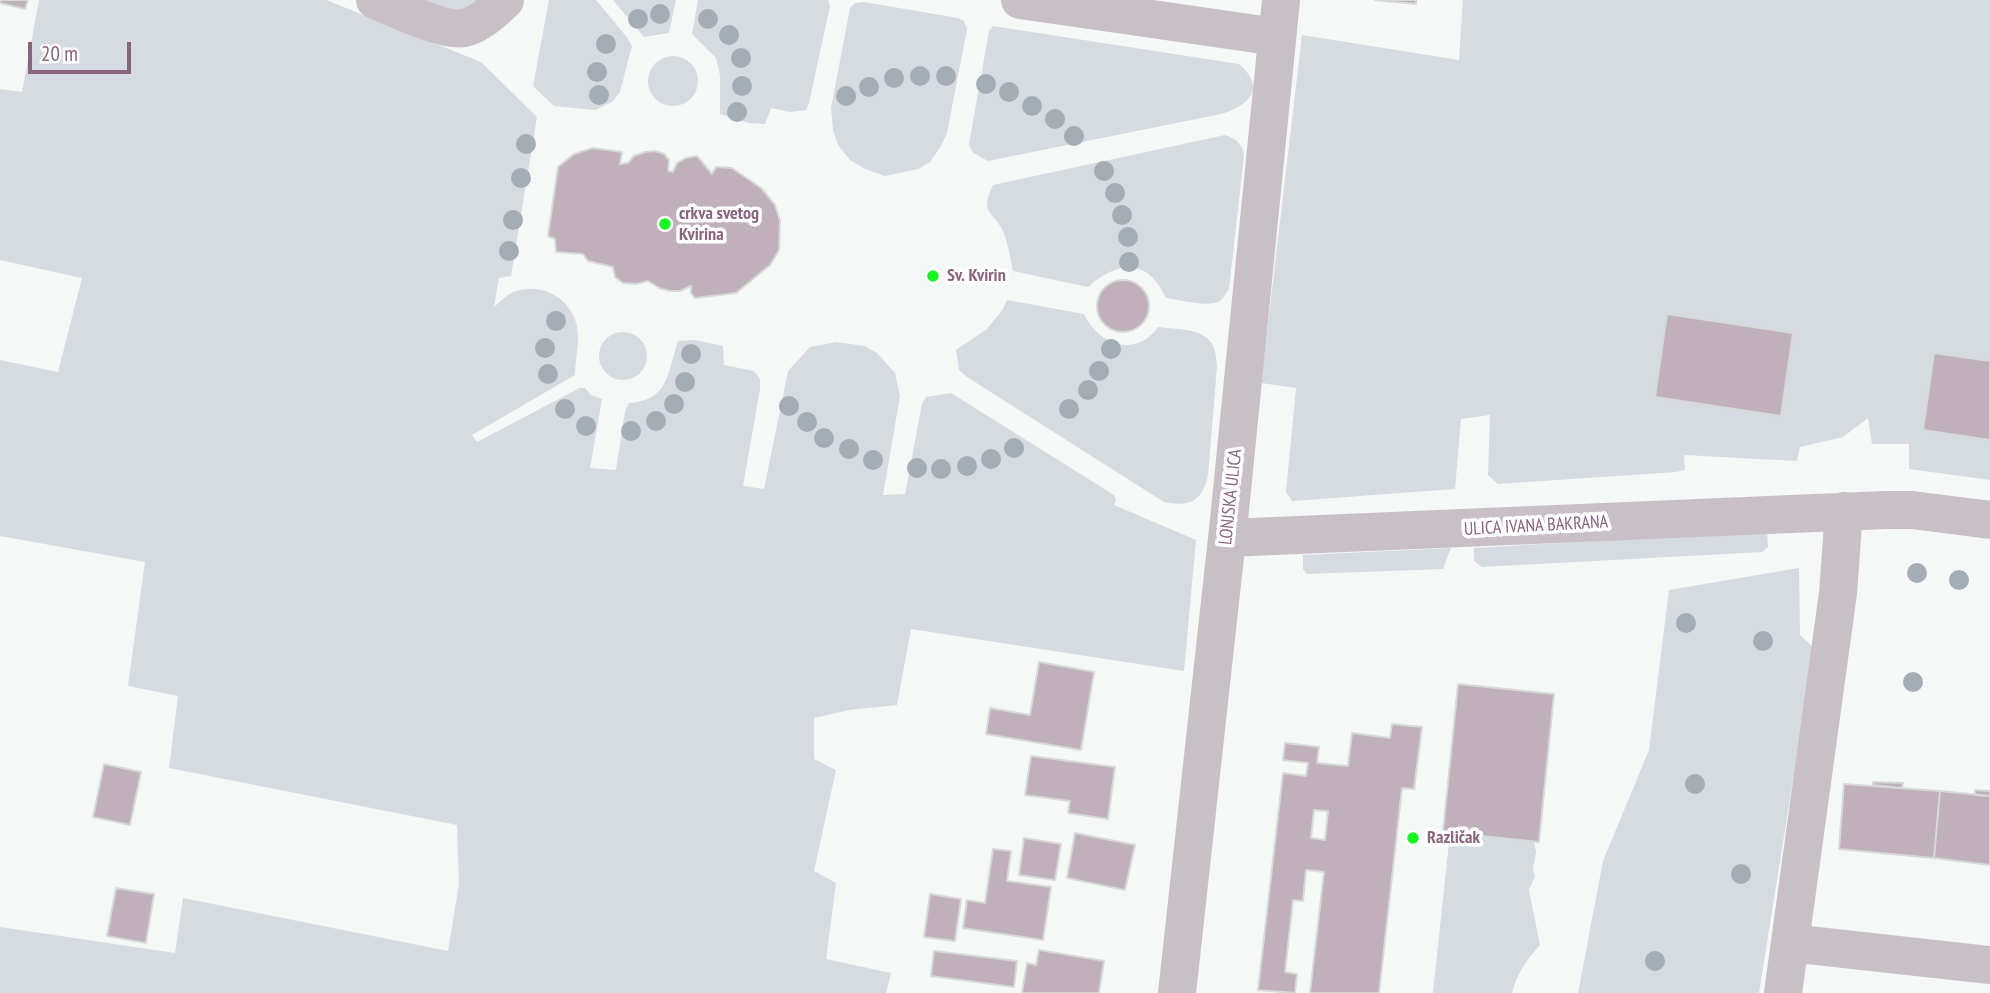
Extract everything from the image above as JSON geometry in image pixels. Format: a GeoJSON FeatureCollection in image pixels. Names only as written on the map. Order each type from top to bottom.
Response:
{"type":"FeatureCollection","features":[{"type":"Feature","properties":{"kind":"street"},"geometry":{"type":"LineString","coordinates":[[374,0],[421,19],[463,28],[479,21],[505,0]]}},
{"type":"Feature","properties":{"kind":"street"},"geometry":{"type":"LineString","coordinates":[[1020,0],[1276,37]]}},
{"type":"Feature","properties":{"kind":"street","name":"LONJSKA ULICA"},"geometry":{"type":"LineString","coordinates":[[1177,993],[1227,538],[1281,0]]}},
{"type":"Feature","properties":{"kind":"street","name":"ULICA IVANA BAKRANA"},"geometry":{"type":"LineString","coordinates":[[1227,538],[1844,511],[1912,510],[1990,520]]}},
{"type":"Feature","properties":{"kind":"street"},"geometry":{"type":"LineString","coordinates":[[1783,993],[1838,593],[1844,511]]}},
{"type":"Feature","properties":{"kind":"street"},"geometry":{"type":"LineString","coordinates":[[1790,943],[1990,965]]}},
{"type":"Feature","properties":{"kind":"shaded area"},"geometry":{"type":"Polygon","coordinates":[[[39,0],[326,0],[481,62],[537,117],[511,276],[499,278],[494,307],[516,291],[539,289],[549,292],[567,305],[573,314],[578,336],[575,375],[472,435],[477,442],[580,388],[585,388],[591,395],[602,399],[590,468],[616,470],[625,411],[629,403],[652,397],[659,391],[668,374],[678,341],[695,340],[723,346],[724,365],[754,371],[760,379],[743,486],[764,489],[788,371],[810,347],[836,342],[865,346],[877,353],[895,373],[900,396],[883,495],[905,494],[922,404],[926,397],[951,393],[1114,495],[1114,505],[1196,540],[1184,671],[911,629],[897,705],[849,710],[814,718],[814,759],[836,770],[814,871],[836,883],[826,959],[891,973],[886,993],[0,993],[0,927],[175,953],[183,898],[448,951],[459,884],[457,825],[169,768],[178,696],[128,686],[145,562],[0,536],[0,360],[58,372],[82,278],[0,260],[0,89],[22,92],[39,0]]]}},
{"type":"Feature","properties":{"kind":"shaded area"},"geometry":{"type":"Polygon","coordinates":[[[381,0],[484,0],[457,13],[381,0]]]}},
{"type":"Feature","properties":{"kind":"shaded area"},"geometry":{"type":"Polygon","coordinates":[[[549,0],[596,0],[626,36],[632,46],[620,92],[612,102],[595,110],[554,106],[533,86],[549,0]]]}},
{"type":"Feature","properties":{"kind":"shaded area"},"geometry":{"type":"Polygon","coordinates":[[[613,0],[676,0],[669,33],[644,37],[613,0]]]}},
{"type":"Feature","properties":{"kind":"shaded area"},"geometry":{"type":"Polygon","coordinates":[[[698,0],[828,0],[830,6],[806,110],[790,112],[771,108],[765,124],[749,123],[720,114],[720,75],[716,58],[692,34],[698,0]]]}},
{"type":"Feature","properties":{"kind":"shaded area"},"geometry":{"type":"Polygon","coordinates":[[[1463,0],[1990,0],[1990,480],[1909,469],[1909,444],[1872,444],[1868,418],[1843,437],[1800,447],[1797,461],[1684,455],[1685,470],[1676,472],[1498,484],[1488,475],[1490,415],[1461,419],[1455,489],[1292,501],[1286,492],[1296,388],[1261,383],[1302,35],[1459,60],[1463,0]]]}},
{"type":"Feature","properties":{"kind":"shaded area"},"geometry":{"type":"Polygon","coordinates":[[[864,2],[958,18],[964,21],[967,29],[947,133],[930,162],[918,169],[885,176],[865,169],[850,160],[838,145],[833,130],[831,108],[850,8],[855,3],[864,2]]]}},
{"type":"Feature","properties":{"kind":"shaded area"},"geometry":{"type":"Polygon","coordinates":[[[993,26],[1239,64],[1252,81],[1253,88],[1251,95],[1240,106],[1221,114],[988,161],[973,153],[969,144],[989,31],[993,26]]]}},
{"type":"Feature","properties":{"kind":"shaded area"},"geometry":{"type":"Polygon","coordinates":[[[673,56],[690,64],[698,81],[690,98],[673,106],[656,98],[648,81],[656,64],[673,56]]]}},
{"type":"Feature","properties":{"kind":"shaded area"},"geometry":{"type":"Polygon","coordinates":[[[1225,135],[1238,142],[1244,155],[1229,289],[1220,301],[1199,303],[1166,298],[1150,276],[1132,267],[1110,272],[1088,287],[1013,271],[1003,231],[987,207],[993,185],[1225,135]]]}},
{"type":"Feature","properties":{"kind":"shaded area"},"geometry":{"type":"Polygon","coordinates":[[[1007,300],[1084,314],[1098,333],[1118,344],[1139,343],[1158,327],[1191,331],[1207,338],[1216,354],[1217,367],[1208,475],[1198,497],[1188,503],[1164,502],[959,370],[956,350],[987,329],[1007,300]]]}},
{"type":"Feature","properties":{"kind":"shaded area"},"geometry":{"type":"Polygon","coordinates":[[[623,332],[640,339],[647,356],[640,373],[623,380],[606,373],[599,356],[606,339],[623,332]]]}},
{"type":"Feature","properties":{"kind":"shaded area"},"geometry":{"type":"Polygon","coordinates":[[[1767,531],[1768,547],[1762,552],[1482,567],[1474,561],[1474,548],[1767,531]]]}},
{"type":"Feature","properties":{"kind":"shaded area"},"geometry":{"type":"Polygon","coordinates":[[[1451,548],[1443,569],[1307,574],[1303,569],[1303,555],[1451,548]]]}},
{"type":"Feature","properties":{"kind":"shaded area"},"geometry":{"type":"Polygon","coordinates":[[[1799,568],[1800,635],[1814,648],[1759,993],[1578,993],[1603,861],[1649,750],[1669,590],[1799,568]]]}},
{"type":"Feature","properties":{"kind":"shaded area"},"geometry":{"type":"Polygon","coordinates":[[[1450,833],[1534,841],[1535,876],[1529,890],[1540,945],[1523,968],[1512,993],[1433,993],[1450,833]]]}},
{"type":"Feature","properties":{"kind":"building"},"geometry":{"type":"Polygon","coordinates":[[[0,0],[28,0],[25,9],[0,3],[0,0]]]}},
{"type":"Feature","properties":{"kind":"building"},"geometry":{"type":"Polygon","coordinates":[[[1375,0],[1416,0],[1416,4],[1375,0]]]}},
{"type":"Feature","properties":{"kind":"building","name":"crkva svetog Kvirina"},"geometry":{"type":"Polygon","coordinates":[[[593,148],[622,152],[620,164],[628,163],[634,156],[655,151],[664,154],[669,160],[668,171],[673,172],[677,163],[697,156],[712,174],[716,167],[732,168],[761,188],[775,205],[780,221],[779,250],[770,265],[736,293],[695,298],[691,293],[691,286],[680,291],[670,291],[648,281],[623,283],[615,277],[613,267],[588,261],[583,254],[556,252],[555,239],[548,236],[558,167],[574,154],[593,148]]]}},
{"type":"Feature","properties":{"kind":"building"},"geometry":{"type":"Polygon","coordinates":[[[1123,280],[1133,282],[1141,288],[1147,296],[1147,316],[1141,324],[1133,330],[1123,332],[1113,330],[1105,324],[1099,316],[1097,306],[1099,296],[1105,288],[1113,282],[1123,280]]]}},
{"type":"Feature","properties":{"kind":"building"},"geometry":{"type":"Polygon","coordinates":[[[1667,314],[1793,333],[1781,416],[1655,397],[1667,314]]]}},
{"type":"Feature","properties":{"kind":"building"},"geometry":{"type":"Polygon","coordinates":[[[1934,353],[1990,361],[1990,440],[1923,430],[1934,353]]]}},
{"type":"Feature","properties":{"kind":"building"},"geometry":{"type":"Polygon","coordinates":[[[1039,662],[1094,672],[1081,750],[986,734],[990,708],[1030,715],[1039,662]]]}},
{"type":"Feature","properties":{"kind":"building"},"geometry":{"type":"Polygon","coordinates":[[[1458,684],[1554,694],[1539,842],[1443,832],[1458,684]]]}},
{"type":"Feature","properties":{"kind":"building"},"geometry":{"type":"Polygon","coordinates":[[[1392,724],[1422,727],[1414,789],[1402,788],[1379,993],[1310,993],[1324,872],[1306,870],[1303,901],[1293,900],[1285,972],[1297,974],[1295,993],[1258,990],[1283,773],[1306,776],[1308,763],[1283,760],[1285,743],[1319,747],[1317,763],[1348,766],[1352,733],[1390,738],[1392,724]],[[1314,810],[1311,838],[1325,840],[1328,811],[1314,810]]]}},
{"type":"Feature","properties":{"kind":"building"},"geometry":{"type":"Polygon","coordinates":[[[1031,756],[1115,767],[1108,819],[1068,813],[1070,801],[1025,795],[1031,756]]]}},
{"type":"Feature","properties":{"kind":"building"},"geometry":{"type":"Polygon","coordinates":[[[104,764],[141,772],[130,825],[93,817],[104,764]]]}},
{"type":"Feature","properties":{"kind":"building"},"geometry":{"type":"Polygon","coordinates":[[[1873,782],[1903,783],[1902,788],[1873,785],[1873,782]]]}},
{"type":"Feature","properties":{"kind":"building"},"geometry":{"type":"Polygon","coordinates":[[[1844,784],[1940,791],[1934,858],[1839,849],[1844,784]]]}},
{"type":"Feature","properties":{"kind":"building"},"geometry":{"type":"Polygon","coordinates":[[[1975,790],[1990,791],[1990,796],[1975,795],[1975,790]]]}},
{"type":"Feature","properties":{"kind":"building"},"geometry":{"type":"Polygon","coordinates":[[[1940,791],[1990,796],[1990,865],[1934,858],[1940,791]]]}},
{"type":"Feature","properties":{"kind":"building"},"geometry":{"type":"Polygon","coordinates":[[[1075,833],[1135,845],[1125,890],[1067,878],[1075,833]]]}},
{"type":"Feature","properties":{"kind":"building"},"geometry":{"type":"Polygon","coordinates":[[[1024,838],[1061,844],[1055,880],[1019,875],[1024,838]]]}},
{"type":"Feature","properties":{"kind":"building"},"geometry":{"type":"Polygon","coordinates":[[[993,849],[1011,851],[1007,881],[1051,887],[1043,940],[963,928],[967,900],[985,903],[993,849]]]}},
{"type":"Feature","properties":{"kind":"building"},"geometry":{"type":"Polygon","coordinates":[[[116,888],[154,894],[146,943],[107,936],[116,888]]]}},
{"type":"Feature","properties":{"kind":"building"},"geometry":{"type":"Polygon","coordinates":[[[930,894],[961,899],[955,941],[924,937],[930,894]]]}},
{"type":"Feature","properties":{"kind":"building"},"geometry":{"type":"Polygon","coordinates":[[[1039,950],[1104,961],[1099,993],[1022,993],[1027,963],[1036,965],[1039,950]]]}},
{"type":"Feature","properties":{"kind":"building"},"geometry":{"type":"Polygon","coordinates":[[[934,951],[1017,961],[1014,987],[931,976],[934,951]]]}},
{"type":"Feature","properties":{"kind":"place","name":"crkva svetog Kvirina"},"geometry":{"type":"Point","coordinates":[665,224]}},
{"type":"Feature","properties":{"kind":"place","name":"Sv. Kvirin"},"geometry":{"type":"Point","coordinates":[933,276]}},
{"type":"Feature","properties":{"kind":"place","name":"Različak"},"geometry":{"type":"Point","coordinates":[1413,838]}}]}
